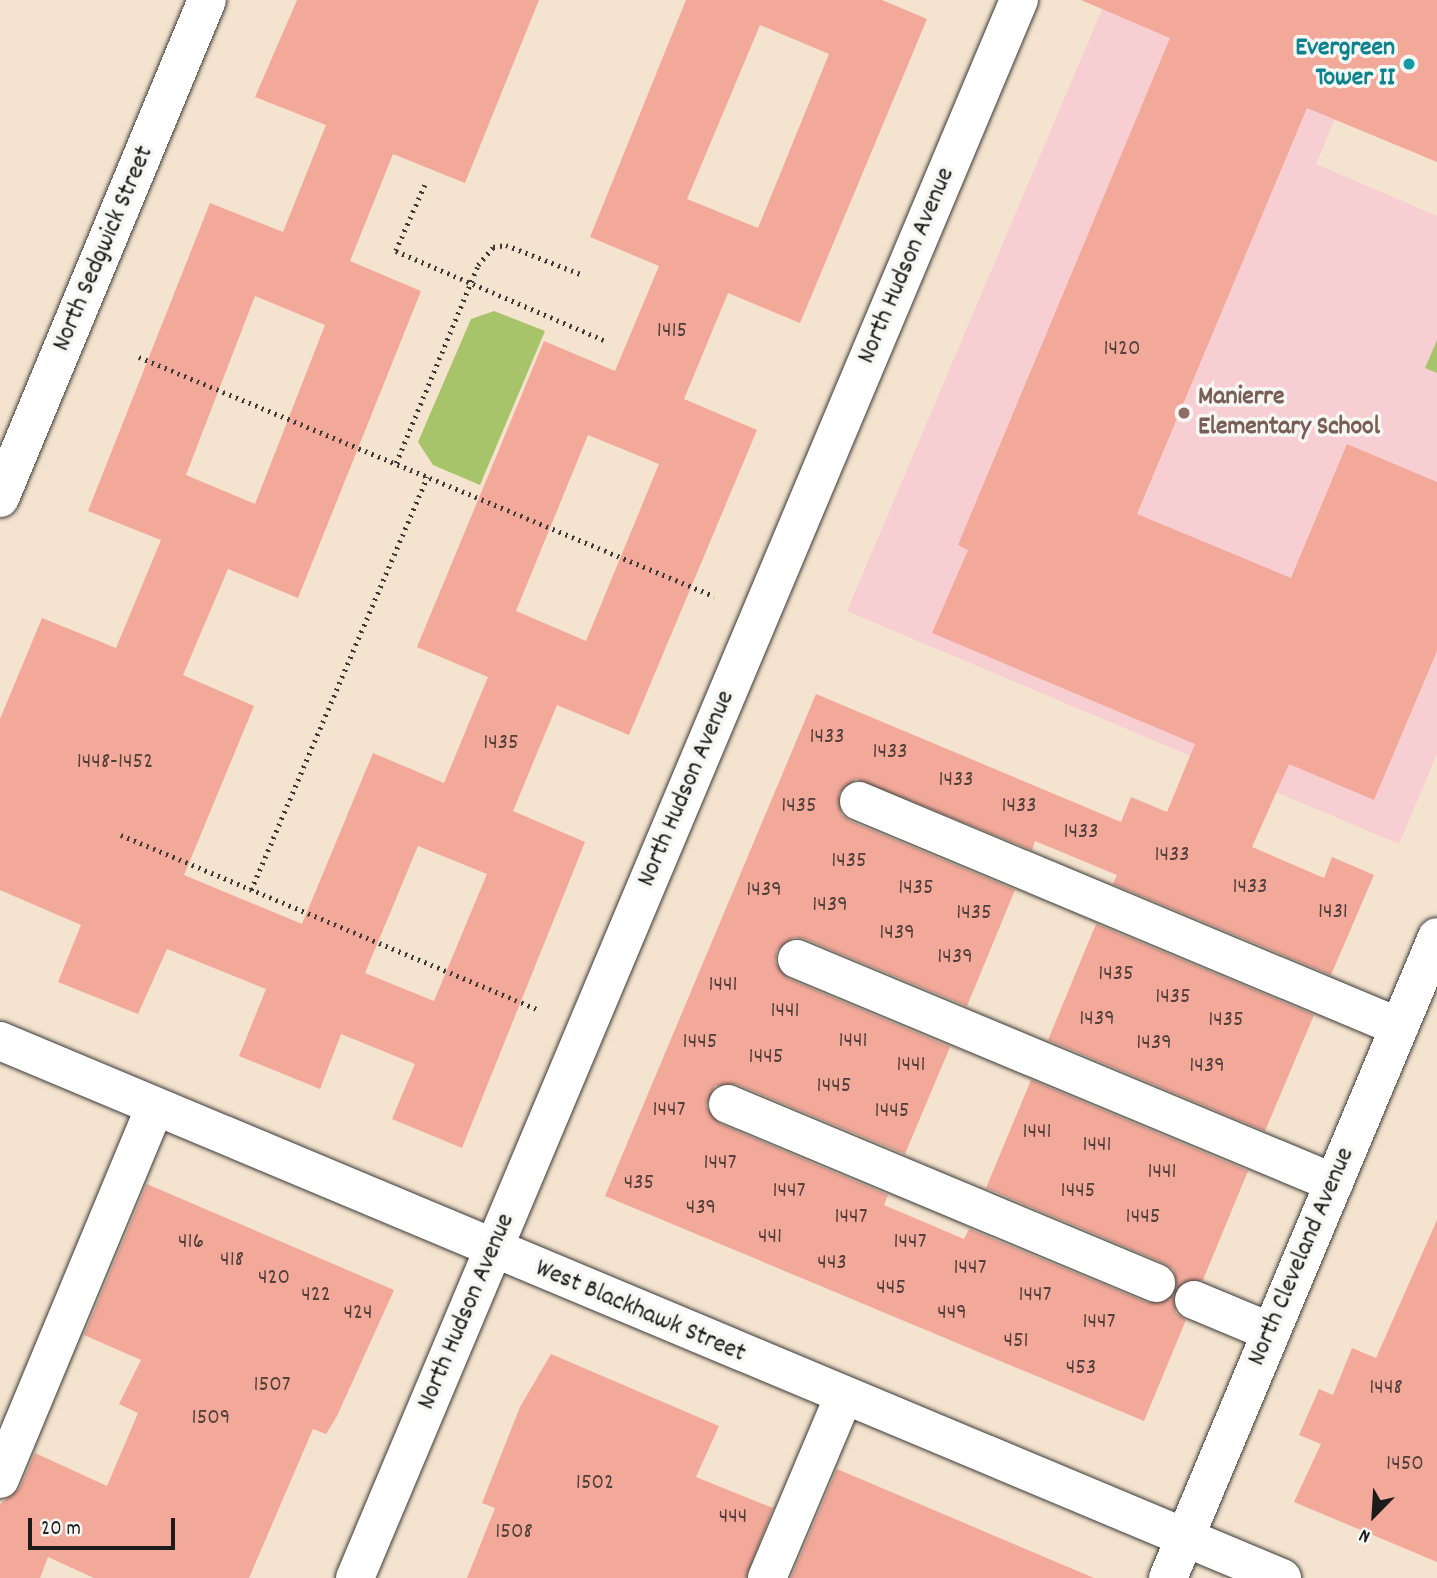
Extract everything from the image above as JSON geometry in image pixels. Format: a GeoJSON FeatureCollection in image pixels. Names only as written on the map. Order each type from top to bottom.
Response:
{"type":"FeatureCollection","features":[{"type":"Feature","properties":{"kind":"street","name":"North Sedgwick Street"},"geometry":{"type":"LineString","coordinates":[[0,498],[207,0]]}},
{"type":"Feature","properties":{"kind":"street","name":"North Hudson Avenue"},"geometry":{"type":"LineString","coordinates":[[355,1578],[1018,0]]}},
{"type":"Feature","properties":{"kind":"street"},"geometry":{"type":"LineString","coordinates":[[859,801],[1399,1027]]}},
{"type":"Feature","properties":{"kind":"street","name":"North Cleveland Avenue"},"geometry":{"type":"LineString","coordinates":[[1168,1578],[1437,937]]}},
{"type":"Feature","properties":{"kind":"street"},"geometry":{"type":"LineString","coordinates":[[797,959],[1334,1183]]}},
{"type":"Feature","properties":{"kind":"street","name":"West Blackhawk Street"},"geometry":{"type":"LineString","coordinates":[[0,1041],[493,1251],[1282,1578]]}},
{"type":"Feature","properties":{"kind":"street"},"geometry":{"type":"LineString","coordinates":[[728,1104],[1156,1283]]}},
{"type":"Feature","properties":{"kind":"street"},"geometry":{"type":"LineString","coordinates":[[0,1479],[155,1107]]}},
{"type":"Feature","properties":{"kind":"street"},"geometry":{"type":"LineString","coordinates":[[1195,1300],[1271,1332]]}},
{"type":"Feature","properties":{"kind":"street"},"geometry":{"type":"LineString","coordinates":[[767,1578],[844,1398]]}},
{"type":"Feature","properties":{"kind":"path"},"geometry":{"type":"LineString","coordinates":[[425,185],[396,251],[604,340]]}},
{"type":"Feature","properties":{"kind":"path"},"geometry":{"type":"LineString","coordinates":[[396,463],[471,283],[485,256],[506,245],[583,275]]}},
{"type":"Feature","properties":{"kind":"path"},"geometry":{"type":"LineString","coordinates":[[139,357],[714,596]]}},
{"type":"Feature","properties":{"kind":"path"},"geometry":{"type":"LineString","coordinates":[[251,890],[427,477]]}},
{"type":"Feature","properties":{"kind":"path"},"geometry":{"type":"LineString","coordinates":[[121,835],[540,1010]]}},
{"type":"Feature","properties":{"kind":"shaded area","name":"Manierre Elementary School"},"geometry":{"type":"Polygon","coordinates":[[[1106,0],[1385,0],[1316,164],[1437,216],[1437,754],[1399,844],[847,611],[1106,0]]]}},
{"type":"Feature","properties":{"kind":"green space"},"geometry":{"type":"Polygon","coordinates":[[[494,311],[545,331],[480,485],[433,465],[418,442],[471,319],[494,311]]]}},
{"type":"Feature","properties":{"kind":"green space"},"geometry":{"type":"Polygon","coordinates":[[[1437,340],[1437,373],[1425,368],[1437,340]]]}},
{"type":"Feature","properties":{"kind":"building"},"geometry":{"type":"Polygon","coordinates":[[[297,0],[539,0],[465,183],[393,154],[350,261],[421,291],[298,598],[228,569],[183,675],[254,706],[184,875],[302,924],[373,753],[444,783],[488,677],[417,647],[544,341],[615,371],[659,266],[590,237],[686,0],[882,0],[927,19],[800,323],[728,293],[684,399],[757,430],[629,735],[557,705],[513,811],[585,842],[462,1148],[392,1119],[415,1064],[341,1034],[320,1089],[239,1056],[266,989],[167,949],[138,1014],[58,982],[81,925],[0,890],[0,719],[42,618],[116,648],[161,540],[88,511],[210,203],[283,232],[326,125],[255,97],[297,0]],[[760,25],[687,199],[758,228],[829,54],[760,25]],[[255,296],[186,475],[255,504],[325,325],[255,296]],[[588,435],[516,611],[586,641],[659,464],[588,435]],[[418,846],[365,973],[434,1001],[487,874],[418,846]]]}},
{"type":"Feature","properties":{"kind":"building"},"geometry":{"type":"Polygon","coordinates":[[[1081,0],[1437,0],[1437,162],[1307,108],[1137,514],[1291,578],[1347,444],[1437,482],[1437,651],[1374,800],[1289,764],[1252,847],[1324,878],[1332,857],[1374,875],[1331,975],[1113,884],[1117,875],[1035,841],[1032,850],[856,779],[839,793],[841,814],[850,821],[1015,890],[967,1006],[805,939],[794,937],[777,950],[775,962],[789,979],[950,1047],[905,1154],[736,1084],[715,1086],[706,1106],[720,1124],[888,1195],[884,1205],[964,1239],[969,1229],[1148,1303],[1173,1295],[1176,1313],[1186,1320],[1144,1421],[605,1196],[816,694],[1121,822],[1131,797],[1167,812],[1195,744],[932,633],[968,550],[958,545],[1170,38],[1081,0]]]}},
{"type":"Feature","properties":{"kind":"building"},"geometry":{"type":"Polygon","coordinates":[[[1096,924],[1314,1015],[1265,1131],[1048,1040],[1096,924]]]}},
{"type":"Feature","properties":{"kind":"building"},"geometry":{"type":"Polygon","coordinates":[[[1031,1080],[1248,1171],[1203,1280],[1177,1288],[1174,1270],[1164,1263],[986,1188],[1031,1080]]]}},
{"type":"Feature","properties":{"kind":"building"},"geometry":{"type":"Polygon","coordinates":[[[147,1184],[394,1290],[337,1416],[326,1434],[313,1429],[249,1578],[94,1578],[48,1557],[40,1578],[0,1578],[0,1504],[20,1488],[35,1453],[107,1486],[138,1413],[119,1404],[141,1360],[84,1335],[147,1184]]]}},
{"type":"Feature","properties":{"kind":"building"},"geometry":{"type":"Polygon","coordinates":[[[1437,1220],[1437,1562],[1294,1502],[1321,1444],[1299,1435],[1319,1389],[1333,1395],[1352,1348],[1376,1358],[1437,1220]]]}},
{"type":"Feature","properties":{"kind":"building"},"geometry":{"type":"Polygon","coordinates":[[[551,1354],[719,1426],[696,1477],[773,1508],[746,1578],[467,1578],[495,1508],[482,1503],[520,1407],[551,1354]]]}},
{"type":"Feature","properties":{"kind":"building"},"geometry":{"type":"Polygon","coordinates":[[[837,1469],[1094,1578],[791,1578],[837,1469]]]}},
{"type":"Feature","properties":{"kind":"place","name":"Evergreen Tower II"},"geometry":{"type":"Point","coordinates":[1409,64]}},
{"type":"Feature","properties":{"kind":"place","name":"Manierre Elementary School"},"geometry":{"type":"Point","coordinates":[1184,413]}}]}
